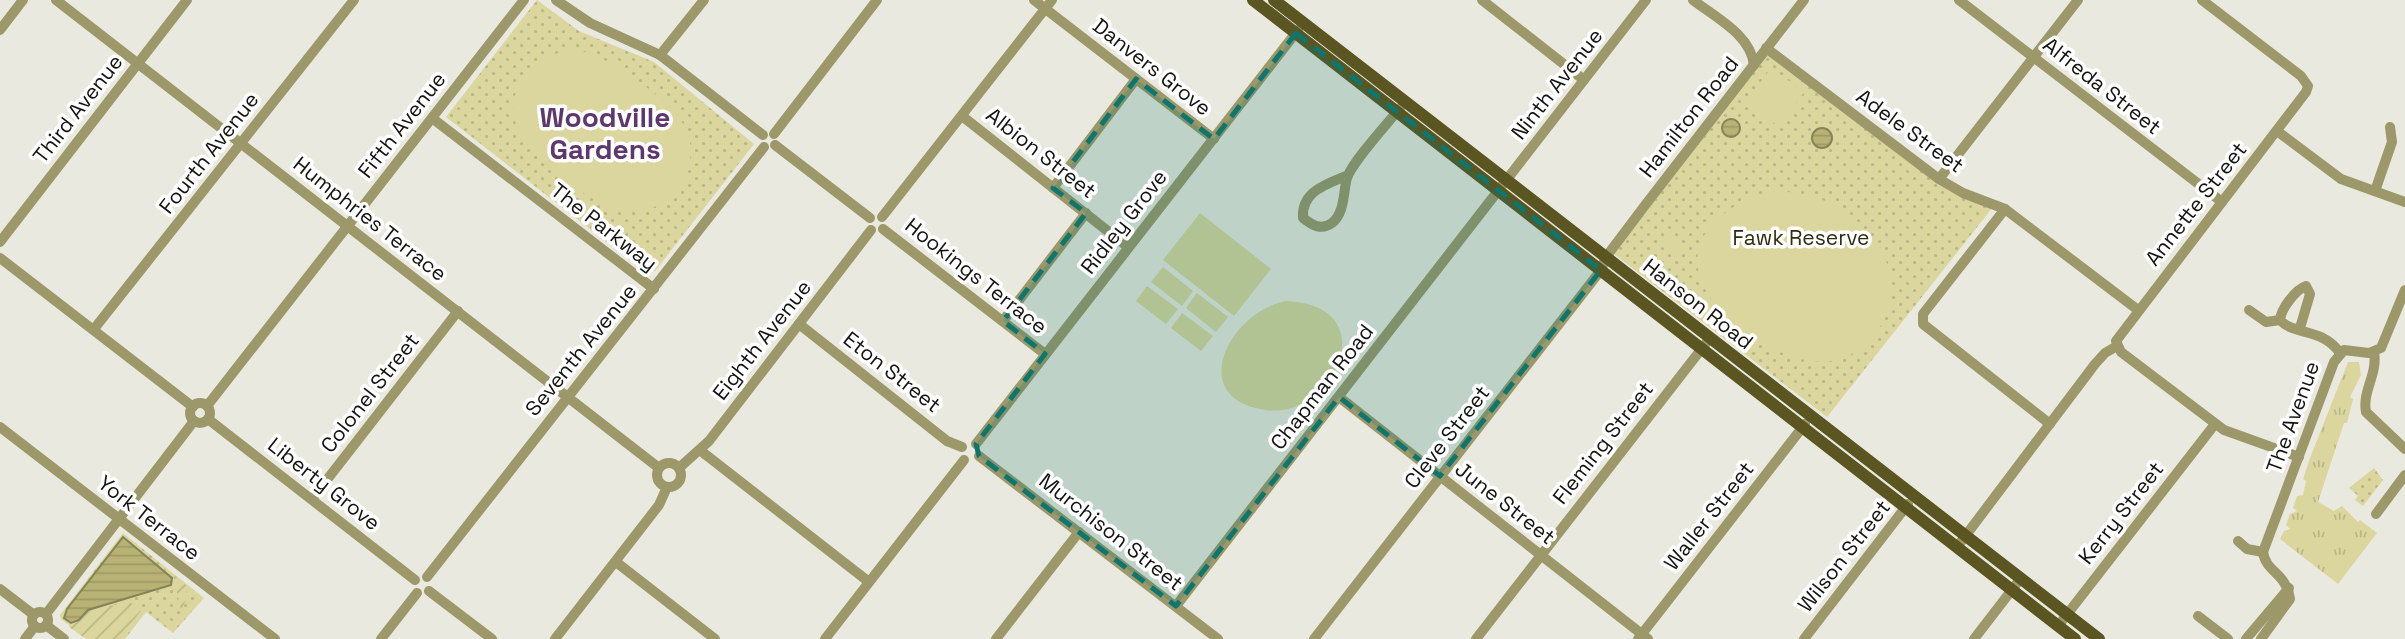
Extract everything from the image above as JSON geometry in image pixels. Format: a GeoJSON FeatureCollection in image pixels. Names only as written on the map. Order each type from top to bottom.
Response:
{"type":"FeatureCollection","features":[{"type":"Feature","properties":{"kind":"main road","name":"Hanson Road"},"geometry":{"type":"LineString","coordinates":[[1253,0],[1300,29],[1503,186],[1601,271],[1811,416],[2099,639]]}},
{"type":"Feature","properties":{"kind":"main road","name":"Hanson Road"},"geometry":{"type":"LineString","coordinates":[[1274,0],[1300,29]]}},
{"type":"Feature","properties":{"kind":"main road","name":"Hanson Road"},"geometry":{"type":"LineString","coordinates":[[1503,186],[1606,257],[1802,427],[2075,639]]}},
{"type":"Feature","properties":{"kind":"street"},"geometry":{"type":"LineString","coordinates":[[0,30],[23,0]]}},
{"type":"Feature","properties":{"kind":"street","name":"Humphries Terrace"},"geometry":{"type":"LineString","coordinates":[[56,0],[660,468]]}},
{"type":"Feature","properties":{"kind":"street","name":"Third Avenue"},"geometry":{"type":"LineString","coordinates":[[0,244],[187,0]]}},
{"type":"Feature","properties":{"kind":"street","name":"Fourth Avenue"},"geometry":{"type":"LineString","coordinates":[[94,329],[354,0]]}},
{"type":"Feature","properties":{"kind":"street","name":"Fifth Avenue"},"geometry":{"type":"LineString","coordinates":[[207,406],[524,0]]}},
{"type":"Feature","properties":{"kind":"street"},"geometry":{"type":"LineString","coordinates":[[556,0],[590,23],[660,55],[763,135],[775,139],[870,218],[882,217]]}},
{"type":"Feature","properties":{"kind":"street"},"geometry":{"type":"LineString","coordinates":[[660,55],[704,0]]}},
{"type":"Feature","properties":{"kind":"street"},"geometry":{"type":"LineString","coordinates":[[764,147],[775,139],[877,0]]}},
{"type":"Feature","properties":{"kind":"street","name":"Danvers Grove"},"geometry":{"type":"LineString","coordinates":[[1034,0],[1048,4],[1136,79],[1214,139]]}},
{"type":"Feature","properties":{"kind":"street"},"geometry":{"type":"LineString","coordinates":[[1482,0],[1584,80]]}},
{"type":"Feature","properties":{"kind":"street","name":"Ninth Avenue"},"geometry":{"type":"LineString","coordinates":[[1503,186],[1646,0]]}},
{"type":"Feature","properties":{"kind":"street"},"geometry":{"type":"LineString","coordinates":[[1693,0],[1741,37],[1751,50],[1754,65]]}},
{"type":"Feature","properties":{"kind":"street","name":"Hamilton Road"},"geometry":{"type":"LineString","coordinates":[[1606,257],[1804,0]]}},
{"type":"Feature","properties":{"kind":"street","name":"Alfreda Street"},"geometry":{"type":"LineString","coordinates":[[1959,0],[2221,202]]}},
{"type":"Feature","properties":{"kind":"street"},"geometry":{"type":"LineString","coordinates":[[1939,179],[2078,0]]}},
{"type":"Feature","properties":{"kind":"street","name":"Annette Street"},"geometry":{"type":"LineString","coordinates":[[1956,547],[2101,356],[2119,349],[2119,335],[2277,131],[2308,86],[2301,76],[2202,0]]}},
{"type":"Feature","properties":{"kind":"street"},"geometry":{"type":"LineString","coordinates":[[870,218],[871,230],[883,229],[882,217],[1048,4]]}},
{"type":"Feature","properties":{"kind":"street","name":"Ridley Grove"},"geometry":{"type":"LineString","coordinates":[[976,444],[1300,29]]}},
{"type":"Feature","properties":{"kind":"street","name":"Adele Street"},"geometry":{"type":"LineString","coordinates":[[1766,48],[1939,179],[1963,193],[2005,209],[2138,310]]}},
{"type":"Feature","properties":{"kind":"street"},"geometry":{"type":"LineString","coordinates":[[1053,188],[1136,79]]}},
{"type":"Feature","properties":{"kind":"street"},"geometry":{"type":"LineString","coordinates":[[1348,175],[1342,207],[1335,221],[1325,227],[1312,226],[1303,218],[1302,207],[1310,194],[1348,175],[1401,107]]}},
{"type":"Feature","properties":{"kind":"street","name":"Albion Street"},"geometry":{"type":"LineString","coordinates":[[962,116],[1129,247]]}},
{"type":"Feature","properties":{"kind":"street","name":"The Parkway"},"geometry":{"type":"LineString","coordinates":[[432,118],[654,289]]}},
{"type":"Feature","properties":{"kind":"street"},"geometry":{"type":"LineString","coordinates":[[2375,191],[2392,142],[2390,127]]}},
{"type":"Feature","properties":{"kind":"street"},"geometry":{"type":"LineString","coordinates":[[2277,131],[2331,173],[2405,202]]}},
{"type":"Feature","properties":{"kind":"street"},"geometry":{"type":"LineString","coordinates":[[763,135],[764,147]]}},
{"type":"Feature","properties":{"kind":"street","name":"Seventh Avenue"},"geometry":{"type":"LineString","coordinates":[[427,577],[764,147]]}},
{"type":"Feature","properties":{"kind":"street","name":"Chapman Road"},"geometry":{"type":"LineString","coordinates":[[1176,606],[1503,186]]}},
{"type":"Feature","properties":{"kind":"street"},"geometry":{"type":"LineString","coordinates":[[2005,209],[1923,314],[1923,324],[2050,424]]}},
{"type":"Feature","properties":{"kind":"street"},"geometry":{"type":"LineString","coordinates":[[1003,321],[1086,213]]}},
{"type":"Feature","properties":{"kind":"street","name":"Hookings Terrace"},"geometry":{"type":"LineString","coordinates":[[883,229],[1045,354]]}},
{"type":"Feature","properties":{"kind":"street","name":"Eighth Avenue"},"geometry":{"type":"LineString","coordinates":[[679,468],[701,451],[871,230]]}},
{"type":"Feature","properties":{"kind":"street"},"geometry":{"type":"LineString","coordinates":[[0,244],[0,257],[193,407]]}},
{"type":"Feature","properties":{"kind":"street","name":"Cleve Street"},"geometry":{"type":"LineString","coordinates":[[1314,639],[1601,271],[1606,257]]}},
{"type":"Feature","properties":{"kind":"street"},"geometry":{"type":"LineString","coordinates":[[2280,320],[2282,312],[2300,288],[2305,286],[2310,294],[2300,328]]}},
{"type":"Feature","properties":{"kind":"street"},"geometry":{"type":"LineString","coordinates":[[2405,290],[2384,344],[2374,352],[2376,367],[2364,404],[2366,412],[2405,449]]}},
{"type":"Feature","properties":{"kind":"street"},"geometry":{"type":"LineString","coordinates":[[2249,310],[2266,322],[2280,320],[2287,326],[2326,338],[2340,353]]}},
{"type":"Feature","properties":{"kind":"street","name":"Colonel Street"},"geometry":{"type":"LineString","coordinates":[[312,499],[458,311]]}},
{"type":"Feature","properties":{"kind":"street","name":"Eton Street"},"geometry":{"type":"LineString","coordinates":[[799,324],[947,441],[962,447]]}},
{"type":"Feature","properties":{"kind":"street","name":"Fleming Street"},"geometry":{"type":"LineString","coordinates":[[1476,639],[1706,343]]}},
{"type":"Feature","properties":{"kind":"street"},"geometry":{"type":"LineString","coordinates":[[2119,349],[2215,424],[2299,457]]}},
{"type":"Feature","properties":{"kind":"street","name":"The Avenue"},"geometry":{"type":"LineString","coordinates":[[2263,552],[2334,362],[2340,353],[2348,349],[2374,352]]}},
{"type":"Feature","properties":{"kind":"street","name":"June Street"},"geometry":{"type":"LineString","coordinates":[[1339,397],[1643,637]]}},
{"type":"Feature","properties":{"kind":"street"},"geometry":{"type":"LineString","coordinates":[[193,407],[200,404],[207,406],[210,411],[208,419],[202,423],[194,421]]}},
{"type":"Feature","properties":{"kind":"street"},"geometry":{"type":"LineString","coordinates":[[193,407],[191,414],[194,421]]}},
{"type":"Feature","properties":{"kind":"street","name":"Waller Street"},"geometry":{"type":"LineString","coordinates":[[1643,637],[1811,416]]}},
{"type":"Feature","properties":{"kind":"street","name":"Liberty Grove"},"geometry":{"type":"LineString","coordinates":[[208,419],[415,580]]}},
{"type":"Feature","properties":{"kind":"street"},"geometry":{"type":"LineString","coordinates":[[46,625],[46,614],[194,421]]}},
{"type":"Feature","properties":{"kind":"street","name":"Kerry Street"},"geometry":{"type":"LineString","coordinates":[[2058,626],[2215,424]]}},
{"type":"Feature","properties":{"kind":"street","name":"York Terrace"},"geometry":{"type":"LineString","coordinates":[[0,427],[275,639]]}},
{"type":"Feature","properties":{"kind":"street"},"geometry":{"type":"LineString","coordinates":[[825,639],[964,460],[962,447],[971,442],[976,444],[979,456],[972,461],[964,460]]}},
{"type":"Feature","properties":{"kind":"street"},"geometry":{"type":"LineString","coordinates":[[701,451],[870,582]]}},
{"type":"Feature","properties":{"kind":"street","name":"Murchison Street"},"geometry":{"type":"LineString","coordinates":[[979,456],[1218,639]]}},
{"type":"Feature","properties":{"kind":"street"},"geometry":{"type":"LineString","coordinates":[[555,639],[659,505],[667,487],[678,483],[681,475],[679,468],[667,463],[660,468],[658,480],[667,487]]}},
{"type":"Feature","properties":{"kind":"street"},"geometry":{"type":"LineString","coordinates":[[2375,514],[2405,475]]}},
{"type":"Feature","properties":{"kind":"street","name":"Wilson Street"},"geometry":{"type":"LineString","coordinates":[[1804,639],[1914,496]]}},
{"type":"Feature","properties":{"kind":"street"},"geometry":{"type":"LineString","coordinates":[[996,639],[1079,532]]}},
{"type":"Feature","properties":{"kind":"street"},"geometry":{"type":"LineString","coordinates":[[2238,541],[2247,549],[2263,552],[2267,565],[2289,587],[2290,599],[2287,606],[2261,639]]}},
{"type":"Feature","properties":{"kind":"street"},"geometry":{"type":"LineString","coordinates":[[616,562],[715,639]]}},
{"type":"Feature","properties":{"kind":"street"},"geometry":{"type":"LineString","coordinates":[[417,593],[415,580],[427,577],[429,591],[492,639]]}},
{"type":"Feature","properties":{"kind":"street"},"geometry":{"type":"LineString","coordinates":[[1974,639],[2021,578]]}},
{"type":"Feature","properties":{"kind":"street"},"geometry":{"type":"LineString","coordinates":[[2246,639],[2289,587]]}},
{"type":"Feature","properties":{"kind":"street"},"geometry":{"type":"LineString","coordinates":[[0,589],[34,621],[46,625],[64,639]]}},
{"type":"Feature","properties":{"kind":"street"},"geometry":{"type":"LineString","coordinates":[[381,639],[417,593],[429,591]]}},
{"type":"Feature","properties":{"kind":"street"},"geometry":{"type":"LineString","coordinates":[[25,639],[40,612],[46,614]]}},
{"type":"Feature","properties":{"kind":"street"},"geometry":{"type":"LineString","coordinates":[[2198,616],[2228,639]]}},
{"type":"Feature","properties":{"kind":"highlighted area"},"geometry":{"type":"Polygon","coordinates":[[[1296,33],[1601,270],[1440,476],[1339,397],[1176,606],[979,456],[976,444],[1045,354],[1003,321],[1086,213],[1053,188],[1136,79],[1214,139],[1296,33]]]}},
{"type":"Feature","properties":{"kind":"green space"},"geometry":{"type":"Polygon","coordinates":[[[537,0],[579,31],[654,62],[754,144],[655,271],[645,272],[446,117],[537,0]]]}},
{"type":"Feature","properties":{"kind":"green space"},"geometry":{"type":"Polygon","coordinates":[[[572,49],[601,59],[634,78],[664,102],[684,125],[691,148],[688,172],[680,188],[667,200],[639,211],[627,212],[610,208],[561,176],[520,134],[514,119],[513,104],[523,79],[544,59],[572,49]]]}},
{"type":"Feature","properties":{"kind":"green space","name":"Fawk Reserve"},"geometry":{"type":"Polygon","coordinates":[[[1768,53],[1938,184],[1993,207],[1827,417],[1614,254],[1768,53]]]}},
{"type":"Feature","properties":{"kind":"green space"},"geometry":{"type":"Polygon","coordinates":[[[1771,68],[1804,92],[1779,127],[1746,102],[1771,68]]]}},
{"type":"Feature","properties":{"kind":"green space"},"geometry":{"type":"Polygon","coordinates":[[[1773,191],[1812,197],[1830,203],[1874,241],[1884,257],[1890,273],[1890,306],[1872,337],[1856,351],[1837,360],[1816,361],[1794,357],[1771,348],[1730,320],[1704,287],[1698,269],[1698,252],[1713,224],[1741,203],[1773,191]]]}},
{"type":"Feature","properties":{"kind":"green space"},"geometry":{"type":"Polygon","coordinates":[[[1200,213],[1271,269],[1234,316],[1163,260],[1200,213]]]}},
{"type":"Feature","properties":{"kind":"green space"},"geometry":{"type":"Polygon","coordinates":[[[1668,235],[1686,250],[1678,259],[1660,245],[1668,235]]]}},
{"type":"Feature","properties":{"kind":"green space"},"geometry":{"type":"Polygon","coordinates":[[[1163,267],[1193,291],[1182,306],[1151,282],[1163,267]]]}},
{"type":"Feature","properties":{"kind":"green space"},"geometry":{"type":"Polygon","coordinates":[[[1147,286],[1178,309],[1166,324],[1136,301],[1147,286]]]}},
{"type":"Feature","properties":{"kind":"green space"},"geometry":{"type":"Polygon","coordinates":[[[1197,293],[1228,317],[1216,332],[1186,308],[1197,293]]]}},
{"type":"Feature","properties":{"kind":"green space"},"geometry":{"type":"Polygon","coordinates":[[[1286,301],[1317,307],[1335,321],[1342,340],[1339,361],[1329,381],[1312,398],[1290,408],[1265,410],[1241,402],[1227,389],[1221,373],[1224,355],[1233,337],[1247,321],[1265,308],[1286,301]]]}},
{"type":"Feature","properties":{"kind":"green space"},"geometry":{"type":"Polygon","coordinates":[[[1182,313],[1213,336],[1201,351],[1171,328],[1182,313]]]}},
{"type":"Feature","properties":{"kind":"green space"},"geometry":{"type":"Polygon","coordinates":[[[2348,362],[2359,362],[2361,375],[2350,397],[2353,399],[2347,423],[2344,423],[2318,502],[2334,511],[2342,506],[2358,522],[2360,520],[2377,533],[2338,584],[2280,539],[2284,531],[2290,529],[2286,525],[2290,514],[2297,511],[2293,508],[2297,496],[2303,495],[2306,481],[2303,479],[2310,458],[2348,362]]]}},
{"type":"Feature","properties":{"kind":"green space"},"geometry":{"type":"Polygon","coordinates":[[[2374,468],[2383,480],[2363,506],[2355,500],[2358,496],[2349,488],[2374,468]]]}},
{"type":"Feature","properties":{"kind":"green space"},"geometry":{"type":"Polygon","coordinates":[[[123,533],[204,598],[173,633],[146,612],[125,639],[87,639],[61,619],[60,615],[123,533]]]}},
{"type":"Feature","properties":{"kind":"green space"},"geometry":{"type":"Polygon","coordinates":[[[173,574],[187,586],[186,600],[181,611],[173,574]]]}},
{"type":"Feature","properties":{"kind":"green space"},"geometry":{"type":"Polygon","coordinates":[[[130,602],[141,611],[118,639],[86,639],[69,627],[76,618],[70,614],[130,602]]]}},
{"type":"Feature","properties":{"kind":"shaded area"},"geometry":{"type":"Polygon","coordinates":[[[1731,119],[1737,122],[1740,128],[1737,134],[1731,137],[1725,134],[1722,128],[1725,122],[1731,119]]]}},
{"type":"Feature","properties":{"kind":"shaded area"},"geometry":{"type":"Polygon","coordinates":[[[1822,128],[1829,131],[1832,138],[1829,145],[1822,148],[1815,145],[1812,138],[1815,131],[1822,128]]]}},
{"type":"Feature","properties":{"kind":"shaded area"},"geometry":{"type":"Polygon","coordinates":[[[123,537],[172,578],[171,585],[88,610],[79,620],[71,623],[64,618],[67,609],[123,537]]]}},
{"type":"Feature","properties":{"kind":"district","name":"Woodville Gardens"},"geometry":{"type":"Point","coordinates":[605,133]}}]}
